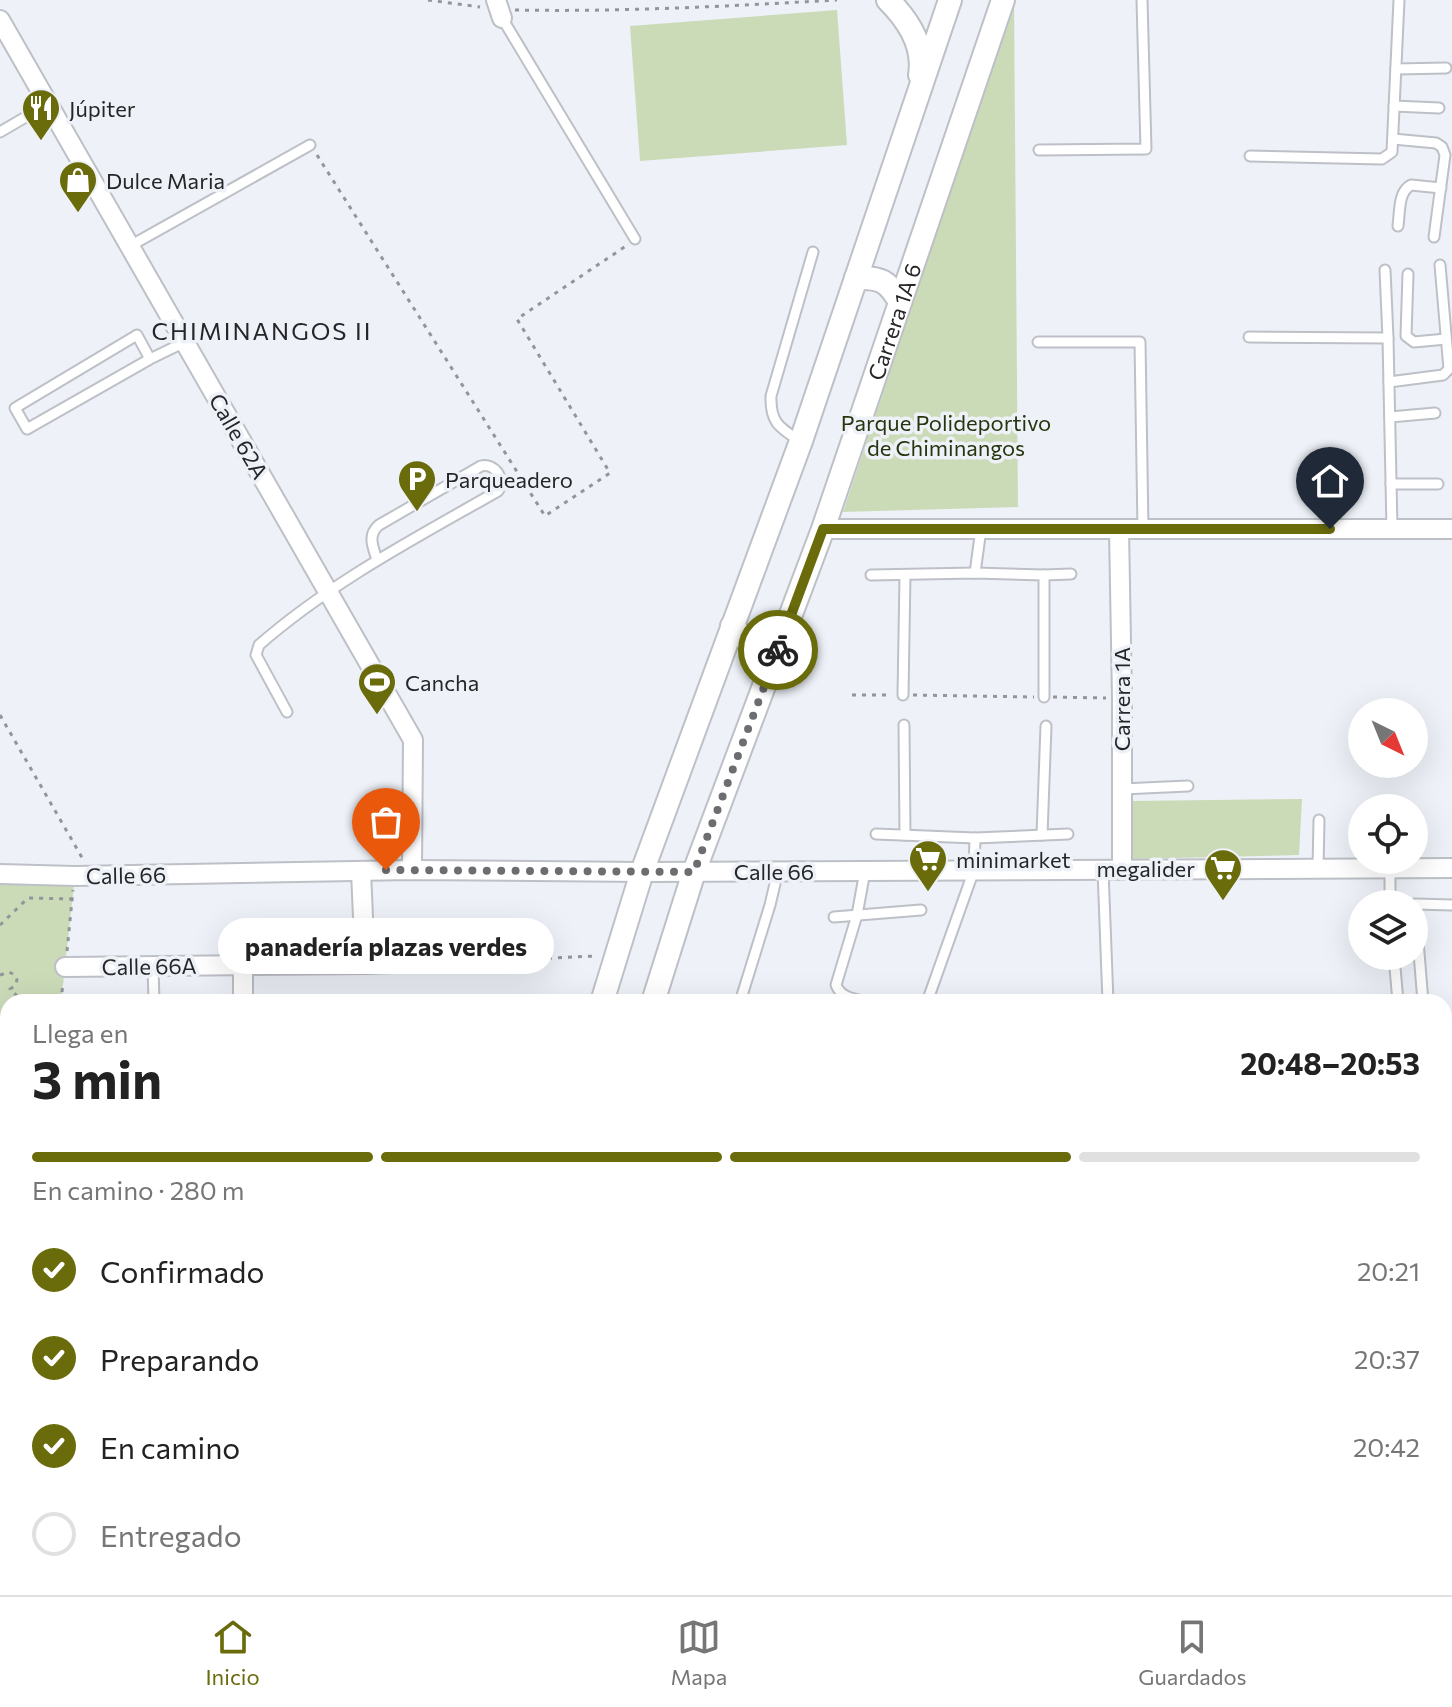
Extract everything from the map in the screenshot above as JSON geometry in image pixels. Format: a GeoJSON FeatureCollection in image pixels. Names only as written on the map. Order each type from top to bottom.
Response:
{"type":"FeatureCollection","features":[{"type":"Feature","properties":{"kind":"street"},"geometry":{"type":"LineString","coordinates":[[888,0],[905,17],[917,41],[921,68],[917,96]]}},
{"type":"Feature","properties":{"kind":"street"},"geometry":{"type":"LineString","coordinates":[[604,994],[642,872],[801,441],[950,0]]}},
{"type":"Feature","properties":{"kind":"street","name":"Carrera 1A 6"},"geometry":{"type":"LineString","coordinates":[[656,994],[694,872],[823,529],[1003,0]]}},
{"type":"Feature","properties":{"kind":"street","name":"Calle 62A"},"geometry":{"type":"LineString","coordinates":[[0,20],[413,740],[412,870]]}},
{"type":"Feature","properties":{"kind":"street"},"geometry":{"type":"LineString","coordinates":[[856,278],[874,277],[882,281],[891,286],[900,302]]}},
{"type":"Feature","properties":{"kind":"street"},"geometry":{"type":"LineString","coordinates":[[823,529],[1452,529]]}},
{"type":"Feature","properties":{"kind":"street","name":"Carrera 1A"},"geometry":{"type":"LineString","coordinates":[[1112,870],[1122,789],[1119,529]]}},
{"type":"Feature","properties":{"kind":"street"},"geometry":{"type":"LineString","coordinates":[[732,626],[745,641],[762,647],[781,643]]}},
{"type":"Feature","properties":{"kind":"street","name":"Calle 66"},"geometry":{"type":"LineString","coordinates":[[1428,868],[1452,868]]}},
{"type":"Feature","properties":{"kind":"street","name":"Calle 66"},"geometry":{"type":"LineString","coordinates":[[0,874],[1348,869]]}},
{"type":"Feature","properties":{"kind":"street"},"geometry":{"type":"LineString","coordinates":[[361,871],[365,964]]}},
{"type":"Feature","properties":{"kind":"street","name":"Calle 66A"},"geometry":{"type":"LineString","coordinates":[[65,967],[512,959]]}},
{"type":"Feature","properties":{"kind":"street"},"geometry":{"type":"LineString","coordinates":[[243,965],[243,994]]}},
{"type":"Feature","properties":{"kind":"lane"},"geometry":{"type":"LineString","coordinates":[[1039,150],[1146,149],[1142,0]]}},
{"type":"Feature","properties":{"kind":"lane"},"geometry":{"type":"LineString","coordinates":[[1250,156],[1382,159],[1392,152],[1399,0]]}},
{"type":"Feature","properties":{"kind":"lane"},"geometry":{"type":"LineString","coordinates":[[499,9],[635,239]]}},
{"type":"Feature","properties":{"kind":"lane"},"geometry":{"type":"LineString","coordinates":[[1396,69],[1446,68]]}},
{"type":"Feature","properties":{"kind":"lane"},"geometry":{"type":"LineString","coordinates":[[0,132],[48,104]]}},
{"type":"Feature","properties":{"kind":"lane"},"geometry":{"type":"LineString","coordinates":[[1394,106],[1439,108]]}},
{"type":"Feature","properties":{"kind":"lane"},"geometry":{"type":"LineString","coordinates":[[1393,139],[1436,143],[1442,147],[1445,155],[1434,237]]}},
{"type":"Feature","properties":{"kind":"lane"},"geometry":{"type":"LineString","coordinates":[[130,246],[310,145]]}},
{"type":"Feature","properties":{"kind":"lane"},"geometry":{"type":"LineString","coordinates":[[1398,226],[1403,191],[1407,187],[1441,188]]}},
{"type":"Feature","properties":{"kind":"lane"},"geometry":{"type":"LineString","coordinates":[[801,441],[781,429],[771,412],[771,396],[813,252]]}},
{"type":"Feature","properties":{"kind":"lane"},"geometry":{"type":"LineString","coordinates":[[1389,382],[1443,375],[1449,369],[1440,265]]}},
{"type":"Feature","properties":{"kind":"lane"},"geometry":{"type":"LineString","coordinates":[[1385,270],[1392,529]]}},
{"type":"Feature","properties":{"kind":"lane"},"geometry":{"type":"LineString","coordinates":[[1408,274],[1406,336],[1414,342],[1446,339]]}},
{"type":"Feature","properties":{"kind":"lane"},"geometry":{"type":"LineString","coordinates":[[150,359],[137,335],[15,408],[27,429],[185,342]]}},
{"type":"Feature","properties":{"kind":"lane"},"geometry":{"type":"LineString","coordinates":[[1249,337],[1388,338]]}},
{"type":"Feature","properties":{"kind":"lane"},"geometry":{"type":"LineString","coordinates":[[1038,342],[1140,342],[1143,529]]}},
{"type":"Feature","properties":{"kind":"lane"},"geometry":{"type":"LineString","coordinates":[[1390,417],[1435,413]]}},
{"type":"Feature","properties":{"kind":"lane"},"geometry":{"type":"LineString","coordinates":[[287,712],[256,655],[259,645],[327,591],[498,491],[501,480],[494,467],[481,466],[379,525],[371,537],[377,560]]}},
{"type":"Feature","properties":{"kind":"lane"},"geometry":{"type":"LineString","coordinates":[[1391,484],[1438,484]]}},
{"type":"Feature","properties":{"kind":"lane"},"geometry":{"type":"LineString","coordinates":[[975,573],[981,529]]}},
{"type":"Feature","properties":{"kind":"lane"},"geometry":{"type":"LineString","coordinates":[[871,575],[1071,574]]}},
{"type":"Feature","properties":{"kind":"lane"},"geometry":{"type":"LineString","coordinates":[[903,695],[905,575]]}},
{"type":"Feature","properties":{"kind":"lane"},"geometry":{"type":"LineString","coordinates":[[1044,575],[1044,697]]}},
{"type":"Feature","properties":{"kind":"lane"},"geometry":{"type":"LineString","coordinates":[[904,725],[905,835]]}},
{"type":"Feature","properties":{"kind":"lane"},"geometry":{"type":"LineString","coordinates":[[1042,835],[1046,726]]}},
{"type":"Feature","properties":{"kind":"lane"},"geometry":{"type":"LineString","coordinates":[[1122,789],[1188,786]]}},
{"type":"Feature","properties":{"kind":"lane"},"geometry":{"type":"LineString","coordinates":[[1318,869],[1319,820]]}},
{"type":"Feature","properties":{"kind":"lane"},"geometry":{"type":"LineString","coordinates":[[876,834],[975,838],[1068,834]]}},
{"type":"Feature","properties":{"kind":"lane"},"geometry":{"type":"LineString","coordinates":[[930,994],[974,870],[975,838]]}},
{"type":"Feature","properties":{"kind":"lane"},"geometry":{"type":"LineString","coordinates":[[1108,994],[1112,870]]}},
{"type":"Feature","properties":{"kind":"lane"},"geometry":{"type":"LineString","coordinates":[[742,994],[778,871]]}},
{"type":"Feature","properties":{"kind":"lane"},"geometry":{"type":"LineString","coordinates":[[842,994],[836,985],[857,915],[865,871]]}},
{"type":"Feature","properties":{"kind":"lane"},"geometry":{"type":"LineString","coordinates":[[1422,994],[1415,904],[1452,905]]}},
{"type":"Feature","properties":{"kind":"lane"},"geometry":{"type":"LineString","coordinates":[[834,917],[921,910]]}},
{"type":"Feature","properties":{"kind":"lane"},"geometry":{"type":"LineString","coordinates":[[153,966],[154,994]]}},
{"type":"Feature","properties":{"kind":"lane"},"geometry":{"type":"LineString","coordinates":[[1395,970],[1397,994]]}},
{"type":"Feature","properties":{"kind":"path"},"geometry":{"type":"LineString","coordinates":[[428,0],[499,9],[621,11],[837,0]]}},
{"type":"Feature","properties":{"kind":"path"},"geometry":{"type":"LineString","coordinates":[[310,145],[545,516],[610,473],[517,319],[635,239]]}},
{"type":"Feature","properties":{"kind":"path"},"geometry":{"type":"LineString","coordinates":[[852,695],[1122,698]]}},
{"type":"Feature","properties":{"kind":"path"},"geometry":{"type":"LineString","coordinates":[[0,715],[84,876],[72,899],[62,994]]}},
{"type":"Feature","properties":{"kind":"path"},"geometry":{"type":"LineString","coordinates":[[0,925],[28,898],[72,899]]}},
{"type":"Feature","properties":{"kind":"path"},"geometry":{"type":"LineString","coordinates":[[512,959],[616,955]]}},
{"type":"Feature","properties":{"kind":"path"},"geometry":{"type":"LineString","coordinates":[[0,975],[9,972],[15,975],[15,986],[10,989],[15,994]]}},
{"type":"Feature","properties":{"kind":"green space","name":"Parque Polideportivo de Chiminangos"},"geometry":{"type":"Polygon","coordinates":[[[1014,0],[1018,507],[843,512],[1014,0]]]}},
{"type":"Feature","properties":{"kind":"green space"},"geometry":{"type":"Polygon","coordinates":[[[837,10],[847,145],[640,161],[630,26],[837,10]]]}},
{"type":"Feature","properties":{"kind":"green space"},"geometry":{"type":"Polygon","coordinates":[[[1302,799],[1299,855],[1130,859],[1130,801],[1302,799]]]}},
{"type":"Feature","properties":{"kind":"green space"},"geometry":{"type":"Polygon","coordinates":[[[0,874],[75,876],[62,994],[0,994],[0,874]]]}},
{"type":"Feature","properties":{"kind":"way so far"},"geometry":{"type":"LineString","coordinates":[[386,870],[694,872],[778,650]]}},
{"type":"Feature","properties":{"kind":"place","name":"Júpiter"},"geometry":{"type":"Point","coordinates":[41,142]}},
{"type":"Feature","properties":{"kind":"place","name":"Dulce Maria"},"geometry":{"type":"Point","coordinates":[78,214]}},
{"type":"Feature","properties":{"kind":"place","name":"Parqueadero"},"geometry":{"type":"Point","coordinates":[417,513]}},
{"type":"Feature","properties":{"kind":"place","name":"Cancha"},"geometry":{"type":"Point","coordinates":[377,716]}},
{"type":"Feature","properties":{"kind":"place","name":"panadería plazas verdes"},"geometry":{"type":"Point","coordinates":[386,870]}},
{"type":"Feature","properties":{"kind":"place","name":"minimarket"},"geometry":{"type":"Point","coordinates":[928,893]}},
{"type":"Feature","properties":{"kind":"place","name":"megalider"},"geometry":{"type":"Point","coordinates":[1223,902]}},
{"type":"Feature","properties":{"kind":"district","name":"CHIMINANGOS II"},"geometry":{"type":"Point","coordinates":[262,330]}},
{"type":"Feature","properties":{"kind":"route"},"geometry":{"type":"LineString","coordinates":[[778,650],[823,529],[1330,529]]}}]}
